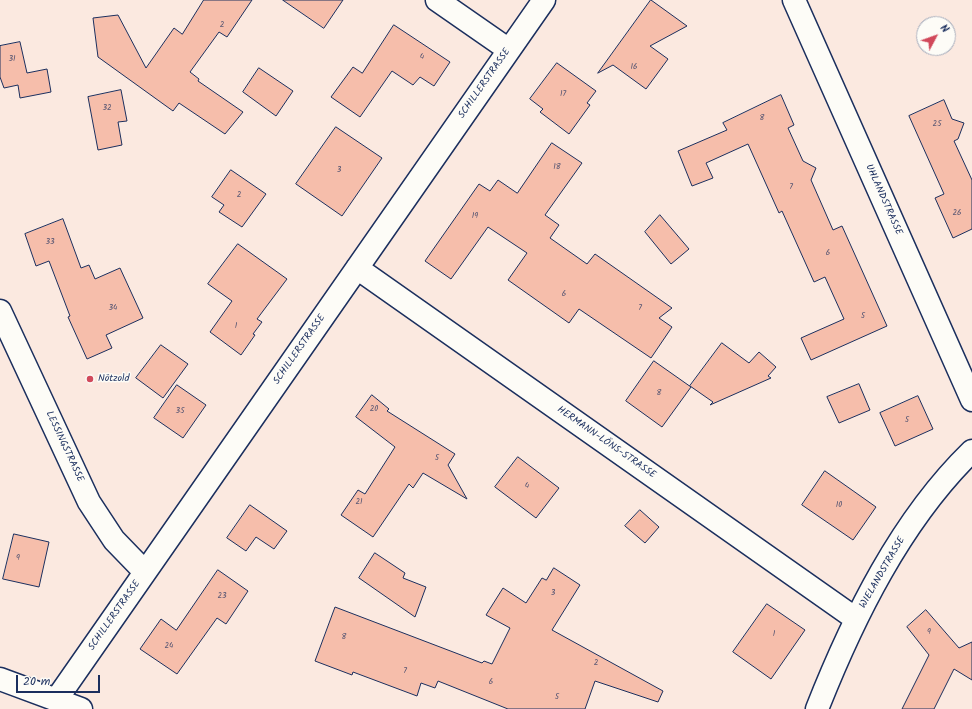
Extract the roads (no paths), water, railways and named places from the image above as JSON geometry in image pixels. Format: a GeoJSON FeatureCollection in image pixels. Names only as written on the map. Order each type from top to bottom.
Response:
{"type":"FeatureCollection","features":[{"type":"Feature","properties":{"kind":"street"},"geometry":{"type":"LineString","coordinates":[[437,0],[509,50]]}},
{"type":"Feature","properties":{"kind":"street","name":"SCHILLERSTRASSE"},"geometry":{"type":"LineString","coordinates":[[56,700],[544,0]]}},
{"type":"Feature","properties":{"kind":"street","name":"UHLANDSTRASSE"},"geometry":{"type":"LineString","coordinates":[[794,0],[972,400]]}},
{"type":"Feature","properties":{"kind":"street","name":"HERMANN-LÖNS-STRASSE"},"geometry":{"type":"LineString","coordinates":[[357,268],[856,619]]}},
{"type":"Feature","properties":{"kind":"street","name":"LESSINGSTRASSE"},"geometry":{"type":"LineString","coordinates":[[0,311],[93,508],[114,540],[145,572]]}},
{"type":"Feature","properties":{"kind":"street","name":"WIELANDSTRASSE"},"geometry":{"type":"LineString","coordinates":[[818,709],[856,619],[897,546],[949,475],[972,451]]}},
{"type":"Feature","properties":{"kind":"street"},"geometry":{"type":"LineString","coordinates":[[0,679],[81,709]]}},
{"type":"Feature","properties":{"kind":"place","name":"Nötzold"},"geometry":{"type":"Point","coordinates":[90,379]}}]}
